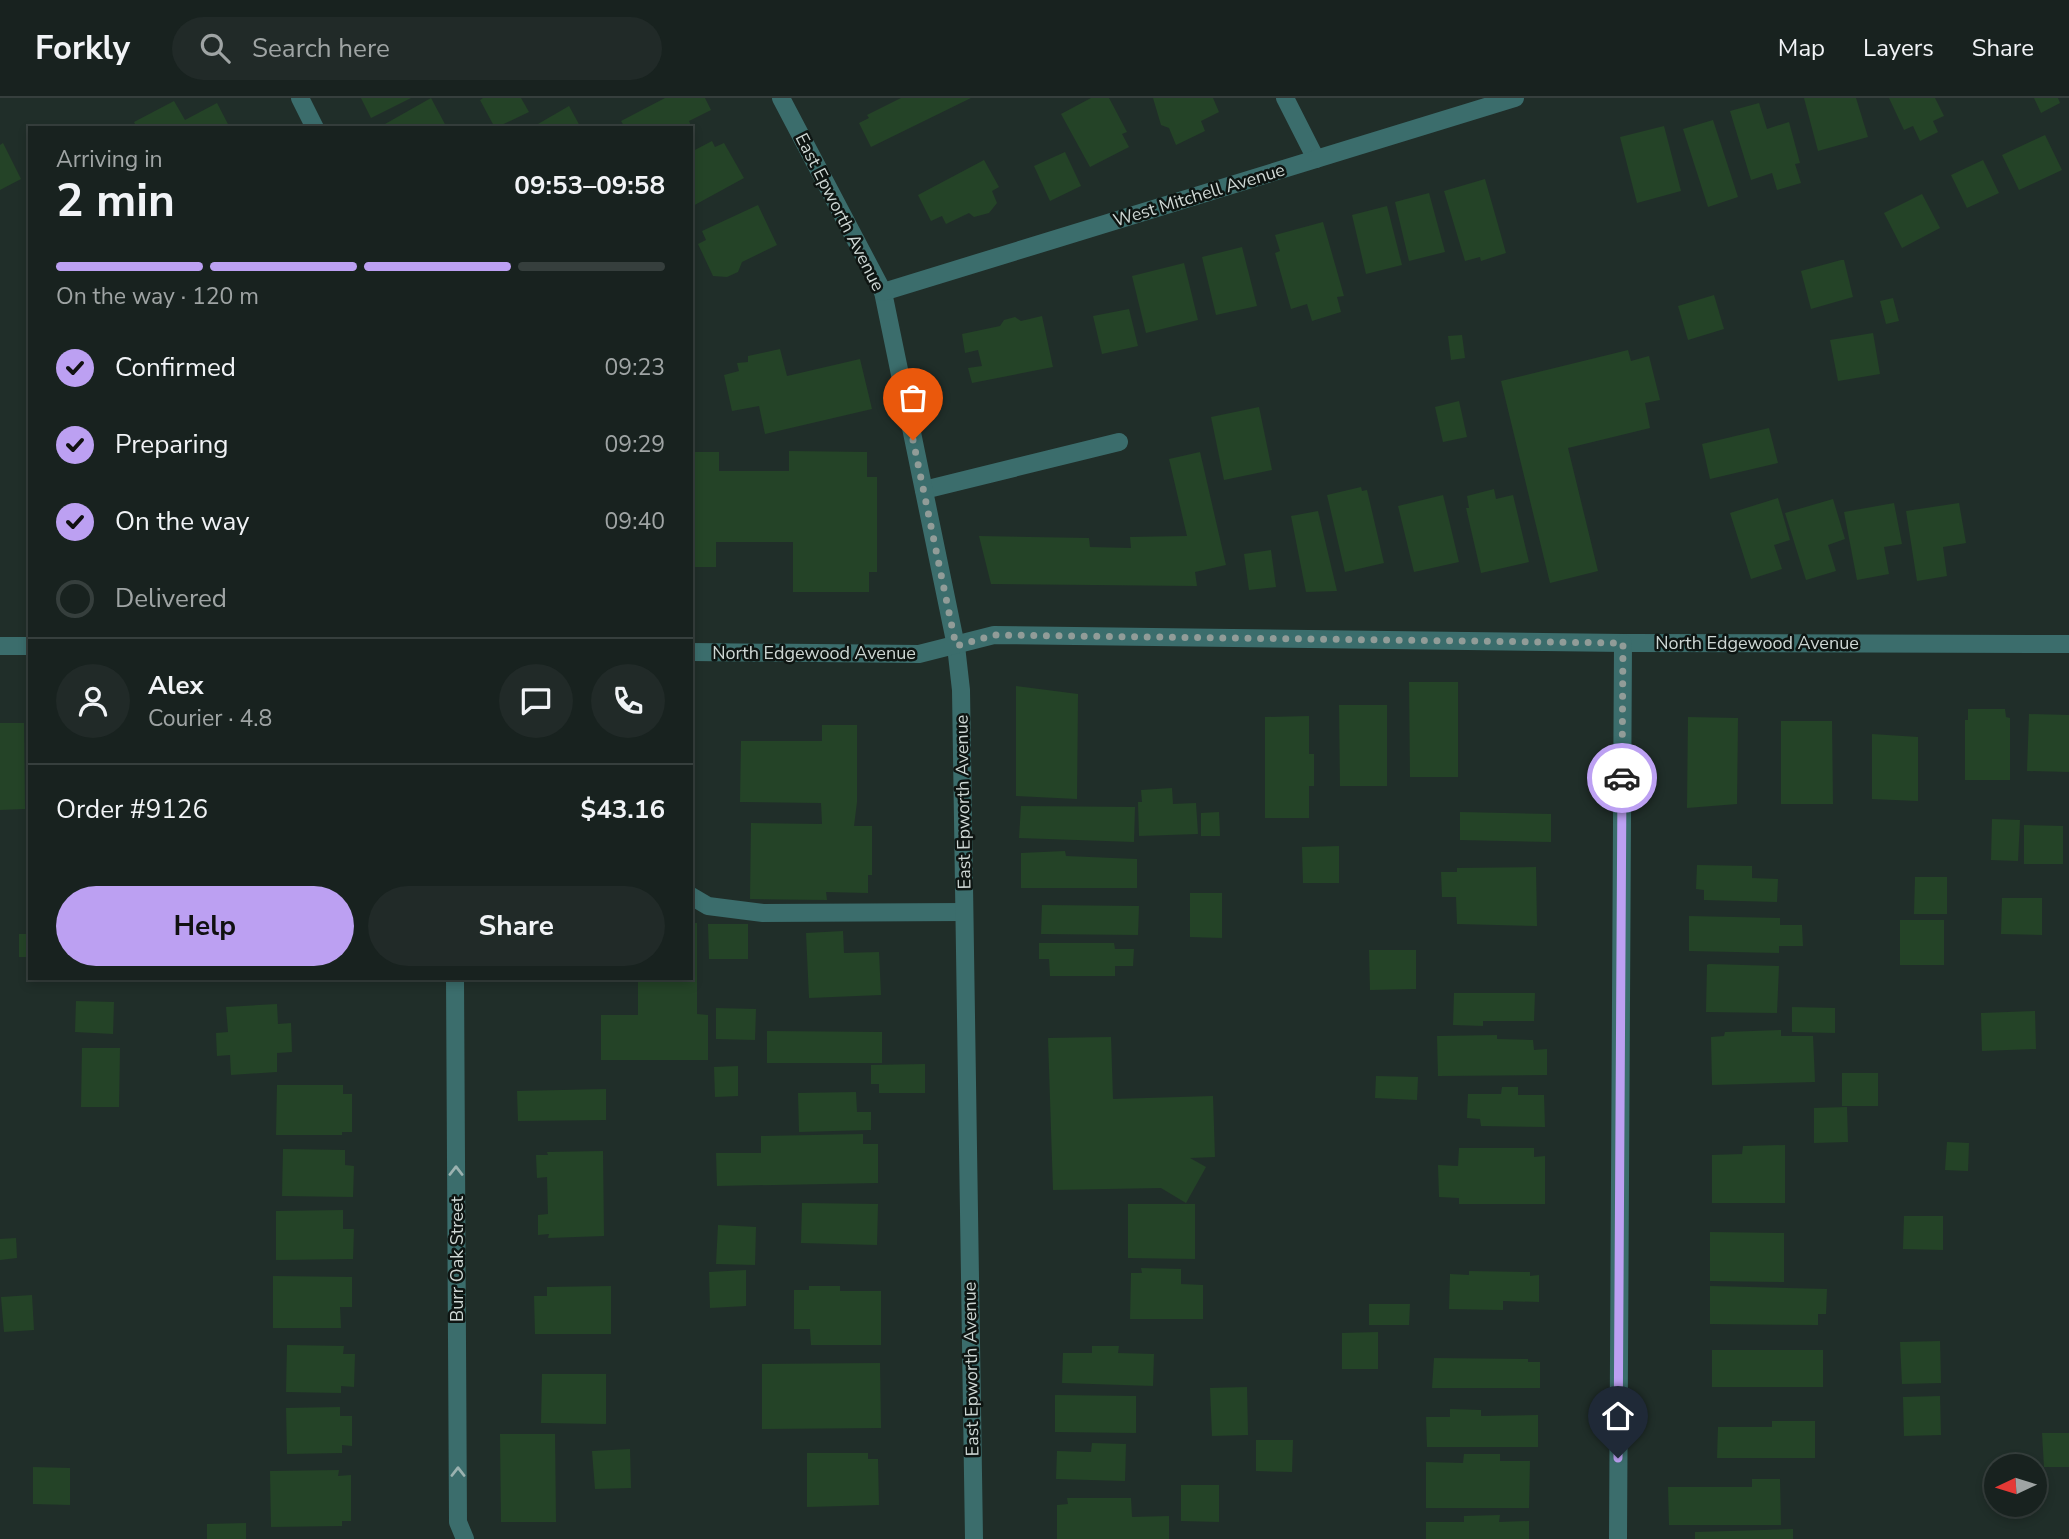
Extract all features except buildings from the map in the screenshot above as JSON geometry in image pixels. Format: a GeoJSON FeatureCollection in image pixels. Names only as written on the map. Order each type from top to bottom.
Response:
{"type":"FeatureCollection","features":[{"type":"Feature","properties":{"kind":"street"},"geometry":{"type":"LineString","coordinates":[[300,98],[314,126]]}},
{"type":"Feature","properties":{"kind":"street","name":"East Epworth Avenue"},"geometry":{"type":"LineString","coordinates":[[781,98],[883,292],[956,646],[961,690],[974,1539]]}},
{"type":"Feature","properties":{"kind":"street"},"geometry":{"type":"LineString","coordinates":[[1285,98],[1316,159]]}},
{"type":"Feature","properties":{"kind":"street","name":"West Mitchell Avenue"},"geometry":{"type":"LineString","coordinates":[[883,292],[1515,98]]}},
{"type":"Feature","properties":{"kind":"street"},"geometry":{"type":"LineString","coordinates":[[923,490],[1119,442]]}},
{"type":"Feature","properties":{"kind":"street","name":"North Edgewood Avenue"},"geometry":{"type":"LineString","coordinates":[[693,652],[919,654],[994,635],[1623,643],[2069,644]]}},
{"type":"Feature","properties":{"kind":"street"},"geometry":{"type":"LineString","coordinates":[[1618,1539],[1623,643]]}},
{"type":"Feature","properties":{"kind":"street"},"geometry":{"type":"LineString","coordinates":[[0,646],[28,646]]}},
{"type":"Feature","properties":{"kind":"street"},"geometry":{"type":"LineString","coordinates":[[693,897],[708,906],[763,913],[964,912]]}},
{"type":"Feature","properties":{"kind":"street","name":"Burr Oak Street"},"geometry":{"type":"LineString","coordinates":[[455,980],[458,1522],[465,1539]]}},
{"type":"Feature","properties":{"kind":"way so far"},"geometry":{"type":"LineString","coordinates":[[913,440],[956,646],[994,635],[1623,643],[1622,778]]}},
{"type":"Feature","properties":{"kind":"route"},"geometry":{"type":"LineString","coordinates":[[1618,1458],[1622,778]]}}]}
